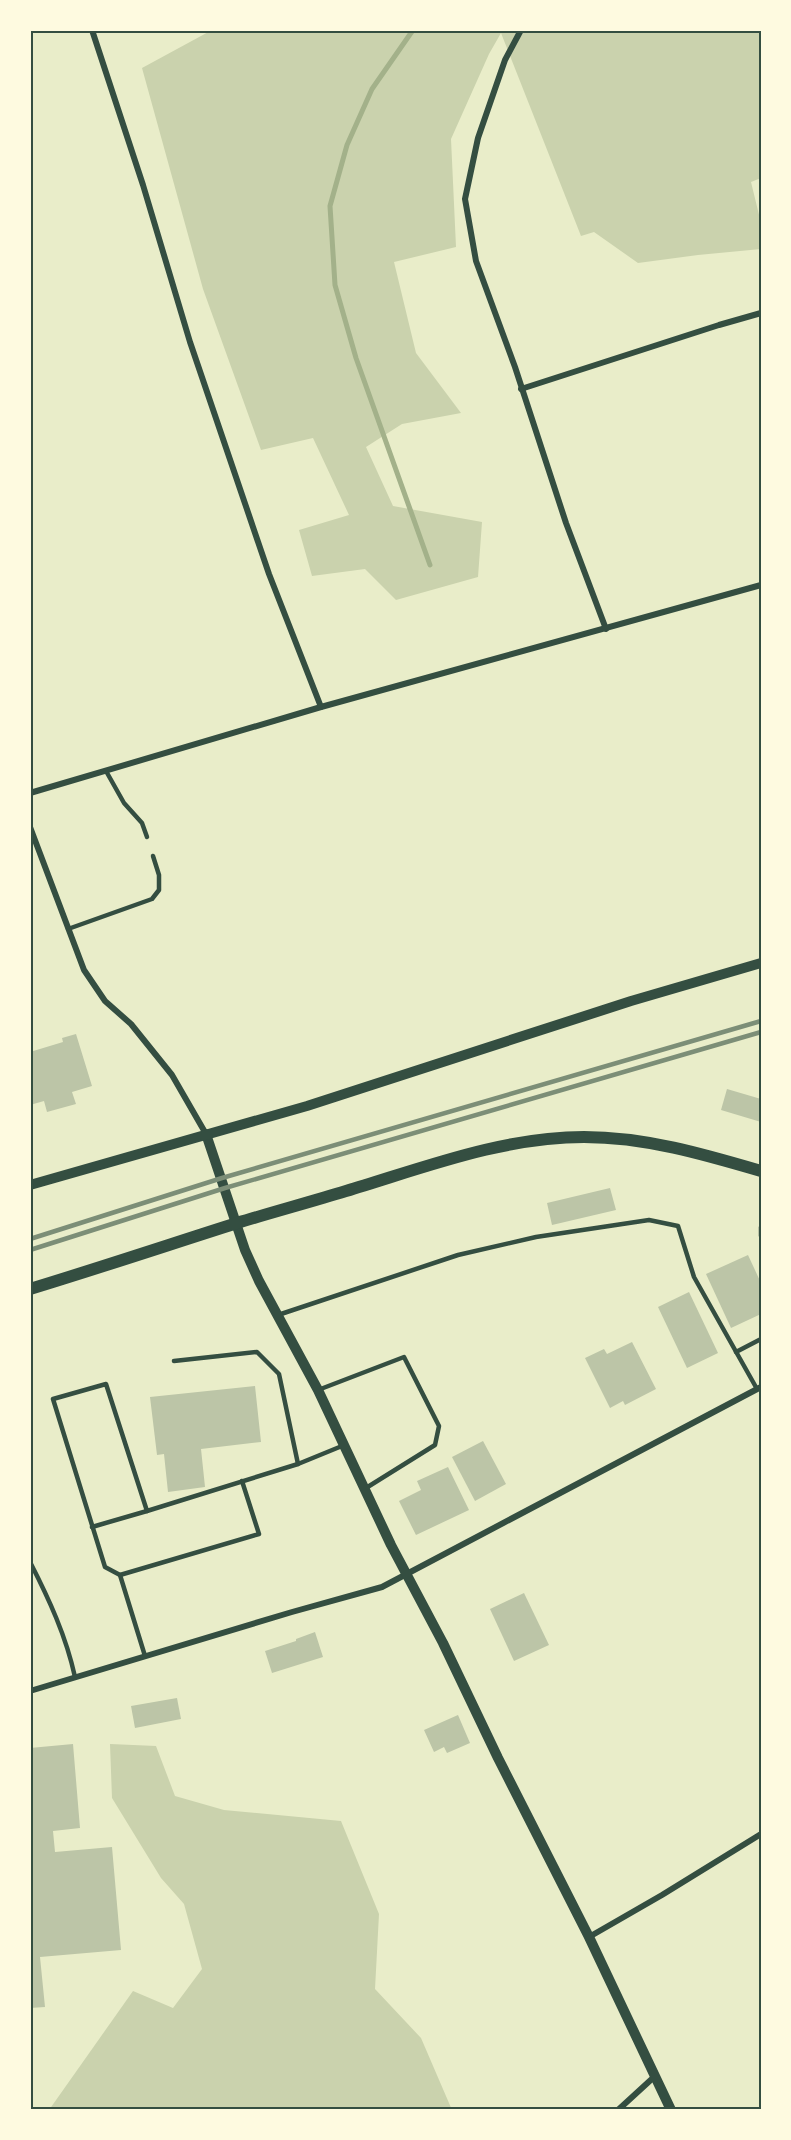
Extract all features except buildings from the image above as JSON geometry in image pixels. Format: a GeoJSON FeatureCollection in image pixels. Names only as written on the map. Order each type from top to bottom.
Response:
{"type":"FeatureCollection","features":[{"type":"Feature","properties":{"kind":"main road"},"geometry":{"type":"LineString","coordinates":[[30,1289],[134,1258],[237,1223],[492,1148],[582,1137],[626,1138],[664,1144],[761,1171]]}},
{"type":"Feature","properties":{"kind":"street"},"geometry":{"type":"LineString","coordinates":[[92,30],[143,185],[190,342],[269,574],[321,707]]}},
{"type":"Feature","properties":{"kind":"street"},"geometry":{"type":"LineString","coordinates":[[521,30],[505,60],[478,138],[465,199],[476,261],[515,367],[566,524],[606,629]]}},
{"type":"Feature","properties":{"kind":"street"},"geometry":{"type":"LineString","coordinates":[[521,389],[761,313]]}},
{"type":"Feature","properties":{"kind":"street"},"geometry":{"type":"LineString","coordinates":[[30,793],[321,707],[761,585]]}},
{"type":"Feature","properties":{"kind":"street"},"geometry":{"type":"LineString","coordinates":[[30,827],[84,970],[105,1002],[131,1024],[157,1054],[172,1075],[206,1134],[245,1250],[318,1390],[407,1575],[589,1937],[654,2077],[672,2110]]}},
{"type":"Feature","properties":{"kind":"street"},"geometry":{"type":"LineString","coordinates":[[30,1185],[307,1106],[631,1001],[761,963]]}},
{"type":"Feature","properties":{"kind":"street"},"geometry":{"type":"LineString","coordinates":[[30,1691],[382,1587],[759,1388]]}},
{"type":"Feature","properties":{"kind":"street"},"geometry":{"type":"LineString","coordinates":[[589,1937],[761,1834]]}},
{"type":"Feature","properties":{"kind":"street"},"geometry":{"type":"LineString","coordinates":[[618,2110],[654,2077]]}},
{"type":"Feature","properties":{"kind":"lane"},"geometry":{"type":"LineString","coordinates":[[106,771],[124,803],[142,823],[147,837]]}},
{"type":"Feature","properties":{"kind":"lane"},"geometry":{"type":"LineString","coordinates":[[68,928],[152,899],[159,890],[159,875],[153,856]]}},
{"type":"Feature","properties":{"kind":"lane"},"geometry":{"type":"LineString","coordinates":[[278,1316],[458,1255],[536,1237],[649,1220],[678,1226],[694,1277],[759,1388]]}},
{"type":"Feature","properties":{"kind":"lane"},"geometry":{"type":"LineString","coordinates":[[760,1235],[761,1227]]}},
{"type":"Feature","properties":{"kind":"lane"},"geometry":{"type":"LineString","coordinates":[[736,1352],[761,1338]]}},
{"type":"Feature","properties":{"kind":"lane"},"geometry":{"type":"LineString","coordinates":[[174,1361],[257,1352],[279,1374],[298,1464]]}},
{"type":"Feature","properties":{"kind":"lane"},"geometry":{"type":"LineString","coordinates":[[318,1390],[404,1357],[439,1426],[435,1445],[365,1489]]}},
{"type":"Feature","properties":{"kind":"lane"},"geometry":{"type":"LineString","coordinates":[[147,1511],[106,1384],[52,1399],[105,1567],[120,1575],[259,1534],[242,1481]]}},
{"type":"Feature","properties":{"kind":"lane"},"geometry":{"type":"LineString","coordinates":[[92,1527],[298,1464],[344,1446]]}},
{"type":"Feature","properties":{"kind":"lane"},"geometry":{"type":"LineString","coordinates":[[30,1562],[69,1648],[75,1677]]}},
{"type":"Feature","properties":{"kind":"lane"},"geometry":{"type":"LineString","coordinates":[[120,1575],[145,1656]]}},
{"type":"Feature","properties":{"kind":"green space"},"geometry":{"type":"Polygon","coordinates":[[[212,30],[761,30],[761,178],[751,182],[761,223],[761,249],[638,263],[594,232],[581,236],[501,33],[489,54],[451,139],[456,247],[394,262],[416,353],[461,413],[402,424],[366,447],[393,506],[482,522],[478,577],[396,600],[365,569],[312,576],[299,530],[349,515],[313,438],[261,450],[203,289],[142,68],[212,30]]]}},
{"type":"Feature","properties":{"kind":"green space"},"geometry":{"type":"Polygon","coordinates":[[[110,1744],[156,1746],[175,1796],[224,1810],[341,1821],[379,1914],[375,1989],[421,2038],[452,2110],[49,2110],[133,1991],[173,2008],[202,1969],[184,1904],[161,1878],[112,1798],[110,1744]]]}},
{"type":"Feature","properties":{"kind":"waterway"},"geometry":{"type":"LineString","coordinates":[[413,30],[372,89],[347,145],[330,206],[335,285],[356,358],[430,565]]}},
{"type":"Feature","properties":{"kind":"railway"},"geometry":{"type":"LineString","coordinates":[[30,1239],[222,1178],[761,1021]]}},
{"type":"Feature","properties":{"kind":"railway"},"geometry":{"type":"LineString","coordinates":[[30,1250],[225,1188],[761,1032]]}}]}
